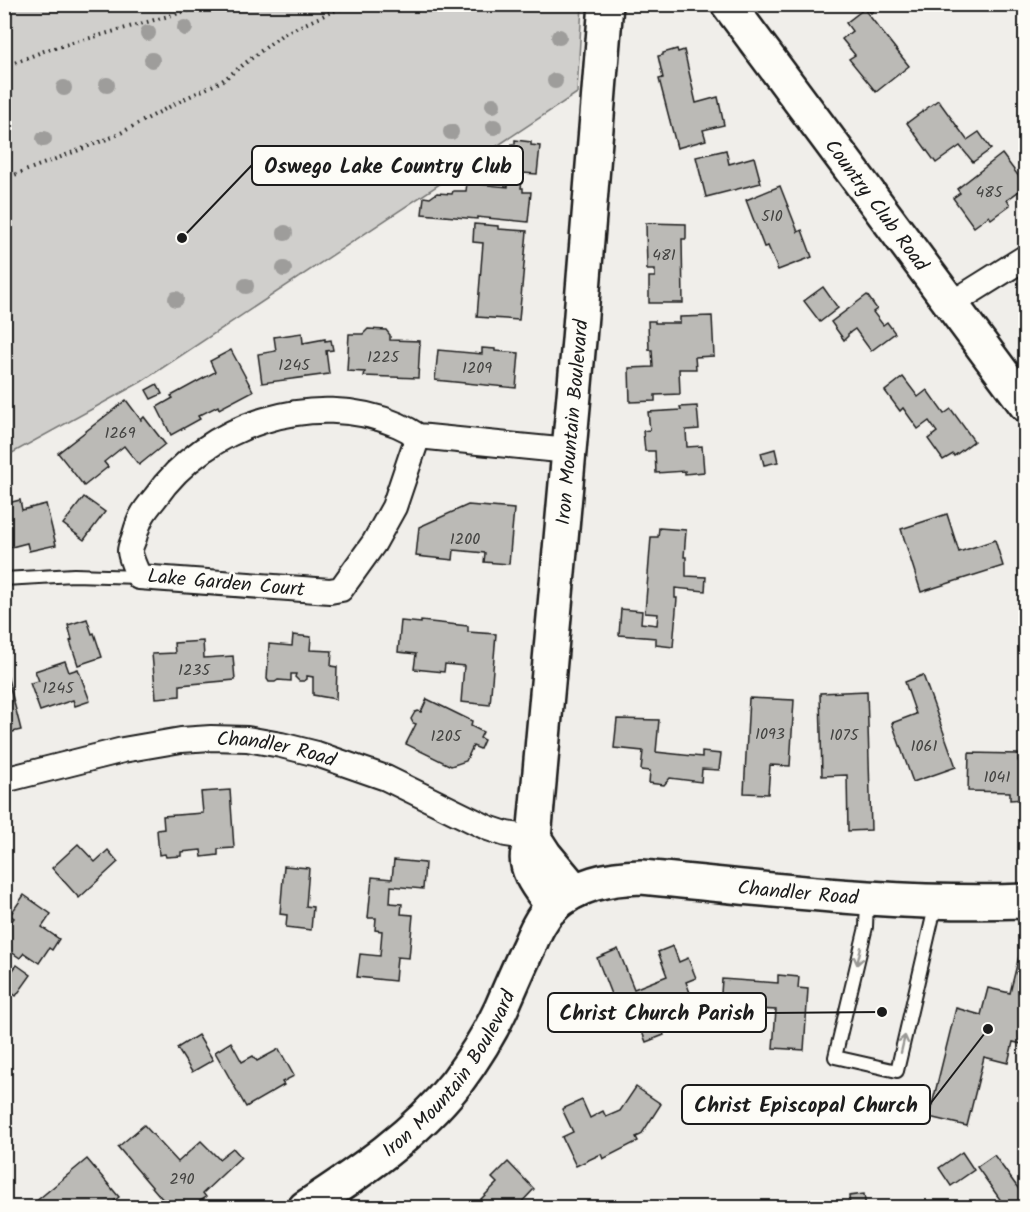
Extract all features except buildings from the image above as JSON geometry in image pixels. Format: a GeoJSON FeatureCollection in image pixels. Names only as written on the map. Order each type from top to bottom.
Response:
{"type":"FeatureCollection","features":[{"type":"Feature","properties":{"kind":"street","name":"Iron Mountain Boulevard"},"geometry":{"type":"LineString","coordinates":[[534,838],[606,4]]}},
{"type":"Feature","properties":{"kind":"street","name":"Country Club Road"},"geometry":{"type":"LineString","coordinates":[[728,4],[1026,405]]}},
{"type":"Feature","properties":{"kind":"street"},"geometry":{"type":"LineString","coordinates":[[951,304],[1026,257]]}},
{"type":"Feature","properties":{"kind":"street","name":"Lake Garden Court"},"geometry":{"type":"LineString","coordinates":[[418,436],[394,507],[374,543],[341,588],[330,591],[139,577],[130,551],[141,517],[162,487],[196,454],[234,431],[257,422],[304,412],[348,413],[373,417],[397,425],[418,436],[569,451]]}},
{"type":"Feature","properties":{"kind":"street","name":"Chandler Road"},"geometry":{"type":"LineString","coordinates":[[4,780],[123,750],[181,740],[247,739],[317,754],[386,778],[488,828],[506,834],[534,838]]}},
{"type":"Feature","properties":{"kind":"street"},"geometry":{"type":"LineString","coordinates":[[534,838],[545,855],[564,899]]}},
{"type":"Feature","properties":{"kind":"street","name":"Chandler Road"},"geometry":{"type":"LineString","coordinates":[[564,899],[603,880],[641,877],[867,898],[936,902],[1026,901]]}},
{"type":"Feature","properties":{"kind":"street","name":"Iron Mountain Boulevard"},"geometry":{"type":"LineString","coordinates":[[305,1208],[381,1156],[439,1103],[455,1084],[493,1025],[540,922],[564,899]]}},
{"type":"Feature","properties":{"kind":"lane"},"geometry":{"type":"LineString","coordinates":[[4,579],[74,575],[139,577]]}},
{"type":"Feature","properties":{"kind":"lane"},"geometry":{"type":"LineString","coordinates":[[867,898],[867,923],[835,1056],[897,1071],[936,902]]}},
{"type":"Feature","properties":{"kind":"path"},"geometry":{"type":"LineString","coordinates":[[4,67],[44,51],[197,8],[199,4]]}},
{"type":"Feature","properties":{"kind":"path"},"geometry":{"type":"LineString","coordinates":[[4,179],[115,136],[222,81],[283,34],[354,4]]}},
{"type":"Feature","properties":{"kind":"shaded area"},"geometry":{"type":"Polygon","coordinates":[[[5,4],[582,5],[577,93],[141,382],[5,457],[5,4]]]}},
{"type":"Feature","properties":{"kind":"place","name":"Oswego Lake Country Club"},"geometry":{"type":"Point","coordinates":[182,238]}},
{"type":"Feature","properties":{"kind":"place","name":"Christ Church Parish"},"geometry":{"type":"Point","coordinates":[882,1012]}},
{"type":"Feature","properties":{"kind":"place","name":"Christ Episcopal Church"},"geometry":{"type":"Point","coordinates":[988,1029]}}]}
